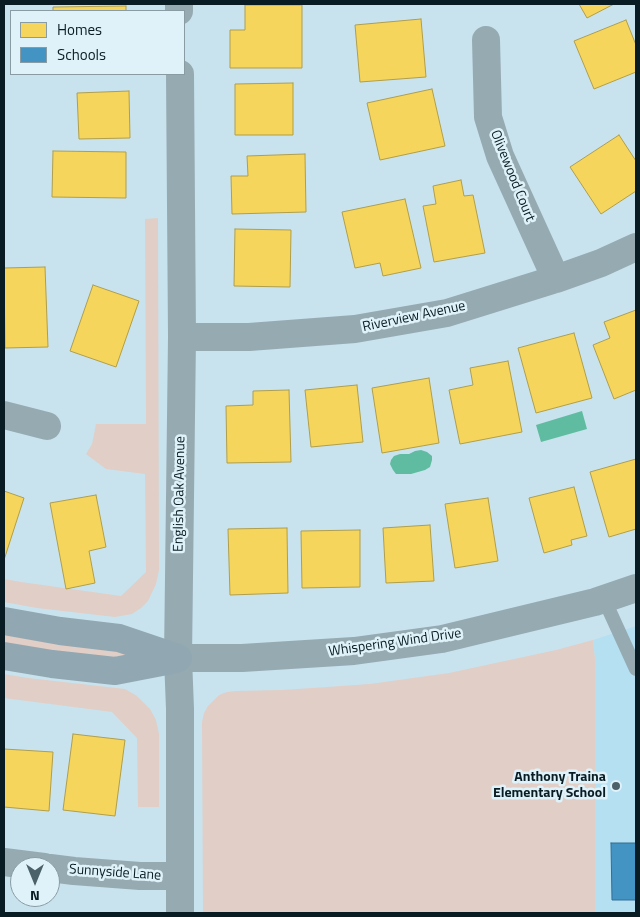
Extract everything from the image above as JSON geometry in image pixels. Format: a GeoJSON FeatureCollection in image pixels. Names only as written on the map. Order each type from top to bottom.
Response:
{"type":"FeatureCollection","features":[{"type":"Feature","properties":{"kind":"street","name":"Olivewood Court"},"geometry":{"type":"LineString","coordinates":[[486,40],[488,117],[500,156],[556,278]]}},
{"type":"Feature","properties":{"kind":"street","name":"English Oak Avenue"},"geometry":{"type":"LineString","coordinates":[[180,75],[182,337],[178,658],[180,709],[180,913]]}},
{"type":"Feature","properties":{"kind":"street","name":"Riverview Avenue"},"geometry":{"type":"LineString","coordinates":[[182,337],[249,337],[355,329],[447,312],[601,263],[636,247]]}},
{"type":"Feature","properties":{"kind":"street"},"geometry":{"type":"LineString","coordinates":[[4,415],[47,426]]}},
{"type":"Feature","properties":{"kind":"street","name":"Whispering Wind Drive"},"geometry":{"type":"LineString","coordinates":[[4,656],[115,671],[178,658],[242,658],[354,651],[442,639],[604,599],[636,588]]}},
{"type":"Feature","properties":{"kind":"street","name":"Whispering Wind Drive"},"geometry":{"type":"LineString","coordinates":[[4,621],[118,638],[178,658]]}},
{"type":"Feature","properties":{"kind":"street","name":"Sunnyside Lane"},"geometry":{"type":"LineString","coordinates":[[60,869],[140,876],[180,876]]}},
{"type":"Feature","properties":{"kind":"lane"},"geometry":{"type":"LineString","coordinates":[[604,599],[636,669]]}},
{"type":"Feature","properties":{"kind":"shaded area"},"geometry":{"type":"Polygon","coordinates":[[[158,218],[159,570],[156,584],[148,601],[141,608],[132,614],[115,617],[37,608],[4,602],[4,579],[121,596],[146,572],[145,474],[106,469],[86,454],[92,444],[96,424],[146,424],[145,219],[158,218]]]}},
{"type":"Feature","properties":{"kind":"shaded area"},"geometry":{"type":"Polygon","coordinates":[[[582,411],[587,429],[541,442],[536,425],[582,411]]]}},
{"type":"Feature","properties":{"kind":"shaded area"},"geometry":{"type":"Polygon","coordinates":[[[421,450],[432,456],[430,467],[411,474],[396,474],[390,464],[394,456],[421,450]]]}},
{"type":"Feature","properties":{"kind":"shaded area","name":"Anthony Traina Elementary School"},"geometry":{"type":"Polygon","coordinates":[[[636,626],[636,913],[595,913],[595,659],[593,640],[636,626]]]}},
{"type":"Feature","properties":{"kind":"shaded area"},"geometry":{"type":"Polygon","coordinates":[[[4,629],[85,642],[126,654],[125,659],[4,648],[4,629]]]}},
{"type":"Feature","properties":{"kind":"shaded area"},"geometry":{"type":"Polygon","coordinates":[[[593,640],[595,659],[595,913],[203,913],[202,722],[208,706],[219,695],[236,691],[370,684],[449,673],[593,640]]]}},
{"type":"Feature","properties":{"kind":"shaded area"},"geometry":{"type":"Polygon","coordinates":[[[4,674],[125,689],[137,696],[150,709],[156,720],[159,734],[159,807],[138,807],[137,738],[112,712],[4,698],[4,674]]]}},
{"type":"Feature","properties":{"kind":"building: Homes"},"geometry":{"type":"Polygon","coordinates":[[[579,4],[614,4],[587,18],[579,4]]]}},
{"type":"Feature","properties":{"kind":"building: Homes"},"geometry":{"type":"Polygon","coordinates":[[[245,5],[302,5],[302,68],[230,68],[230,30],[245,30],[245,5]]]}},
{"type":"Feature","properties":{"kind":"building: Homes"},"geometry":{"type":"Polygon","coordinates":[[[126,6],[126,10],[53,10],[53,7],[126,6]]]}},
{"type":"Feature","properties":{"kind":"building: Homes"},"geometry":{"type":"Polygon","coordinates":[[[421,19],[426,77],[360,82],[355,25],[421,19]]]}},
{"type":"Feature","properties":{"kind":"building: Homes"},"geometry":{"type":"Polygon","coordinates":[[[626,20],[636,45],[636,72],[594,89],[574,41],[626,20]]]}},
{"type":"Feature","properties":{"kind":"building: Homes"},"geometry":{"type":"Polygon","coordinates":[[[293,83],[293,135],[235,135],[235,84],[293,83]]]}},
{"type":"Feature","properties":{"kind":"building: Homes"},"geometry":{"type":"Polygon","coordinates":[[[432,89],[445,146],[380,160],[367,103],[432,89]]]}},
{"type":"Feature","properties":{"kind":"building: Homes"},"geometry":{"type":"Polygon","coordinates":[[[129,91],[130,138],[79,139],[77,93],[129,91]]]}},
{"type":"Feature","properties":{"kind":"building: Homes"},"geometry":{"type":"Polygon","coordinates":[[[619,135],[636,161],[636,191],[601,214],[570,167],[619,135]]]}},
{"type":"Feature","properties":{"kind":"building: Homes"},"geometry":{"type":"Polygon","coordinates":[[[53,151],[126,152],[126,198],[52,197],[53,151]]]}},
{"type":"Feature","properties":{"kind":"building: Homes"},"geometry":{"type":"Polygon","coordinates":[[[305,154],[306,212],[232,214],[231,176],[248,176],[247,156],[305,154]]]}},
{"type":"Feature","properties":{"kind":"building: Homes"},"geometry":{"type":"Polygon","coordinates":[[[461,180],[464,196],[473,195],[485,253],[434,262],[423,206],[436,204],[433,186],[461,180]]]}},
{"type":"Feature","properties":{"kind":"building: Homes"},"geometry":{"type":"Polygon","coordinates":[[[405,199],[421,268],[383,276],[380,263],[355,268],[342,212],[405,199]]]}},
{"type":"Feature","properties":{"kind":"building: Homes"},"geometry":{"type":"Polygon","coordinates":[[[235,229],[291,230],[290,287],[234,286],[235,229]]]}},
{"type":"Feature","properties":{"kind":"building: Homes"},"geometry":{"type":"Polygon","coordinates":[[[45,267],[48,347],[5,348],[4,268],[45,267]]]}},
{"type":"Feature","properties":{"kind":"building: Homes"},"geometry":{"type":"Polygon","coordinates":[[[93,285],[139,301],[116,367],[70,351],[93,285]]]}},
{"type":"Feature","properties":{"kind":"building: Homes"},"geometry":{"type":"Polygon","coordinates":[[[636,310],[636,390],[614,399],[593,345],[610,338],[604,322],[636,310]]]}},
{"type":"Feature","properties":{"kind":"building: Homes"},"geometry":{"type":"Polygon","coordinates":[[[574,333],[592,398],[536,413],[518,348],[574,333]]]}},
{"type":"Feature","properties":{"kind":"building: Homes"},"geometry":{"type":"Polygon","coordinates":[[[508,361],[522,432],[460,444],[449,390],[473,385],[470,368],[508,361]]]}},
{"type":"Feature","properties":{"kind":"building: Homes"},"geometry":{"type":"Polygon","coordinates":[[[429,378],[439,443],[382,453],[372,388],[429,378]]]}},
{"type":"Feature","properties":{"kind":"building: Homes"},"geometry":{"type":"Polygon","coordinates":[[[357,385],[363,442],[311,447],[305,390],[357,385]]]}},
{"type":"Feature","properties":{"kind":"building: Homes"},"geometry":{"type":"Polygon","coordinates":[[[289,390],[291,462],[227,463],[226,406],[253,405],[253,391],[289,390]]]}},
{"type":"Feature","properties":{"kind":"building: Homes"},"geometry":{"type":"Polygon","coordinates":[[[636,459],[636,529],[609,537],[590,472],[636,459]]]}},
{"type":"Feature","properties":{"kind":"building: Homes"},"geometry":{"type":"Polygon","coordinates":[[[574,487],[587,536],[571,540],[572,545],[544,553],[529,498],[574,487]]]}},
{"type":"Feature","properties":{"kind":"building: Homes"},"geometry":{"type":"Polygon","coordinates":[[[4,491],[24,498],[4,560],[4,491]]]}},
{"type":"Feature","properties":{"kind":"building: Homes"},"geometry":{"type":"Polygon","coordinates":[[[96,495],[106,547],[89,551],[95,583],[66,589],[50,503],[96,495]]]}},
{"type":"Feature","properties":{"kind":"building: Homes"},"geometry":{"type":"Polygon","coordinates":[[[488,498],[498,561],[455,568],[445,504],[488,498]]]}},
{"type":"Feature","properties":{"kind":"building: Homes"},"geometry":{"type":"Polygon","coordinates":[[[430,525],[434,581],[386,583],[383,528],[430,525]]]}},
{"type":"Feature","properties":{"kind":"building: Homes"},"geometry":{"type":"Polygon","coordinates":[[[287,528],[288,593],[230,595],[228,529],[287,528]]]}},
{"type":"Feature","properties":{"kind":"building: Homes"},"geometry":{"type":"Polygon","coordinates":[[[360,530],[360,587],[302,588],[301,531],[360,530]]]}},
{"type":"Feature","properties":{"kind":"building: Homes"},"geometry":{"type":"Polygon","coordinates":[[[73,734],[125,740],[115,816],[63,810],[73,734]]]}},
{"type":"Feature","properties":{"kind":"building: Homes"},"geometry":{"type":"Polygon","coordinates":[[[4,749],[53,752],[49,811],[4,807],[4,749]]]}},
{"type":"Feature","properties":{"kind":"building: Schools"},"geometry":{"type":"Polygon","coordinates":[[[611,843],[636,843],[636,900],[612,900],[611,843]]]}},
{"type":"Feature","properties":{"kind":"place","name":"Anthony Traina Elementary School"},"geometry":{"type":"Point","coordinates":[616,786]}}]}
